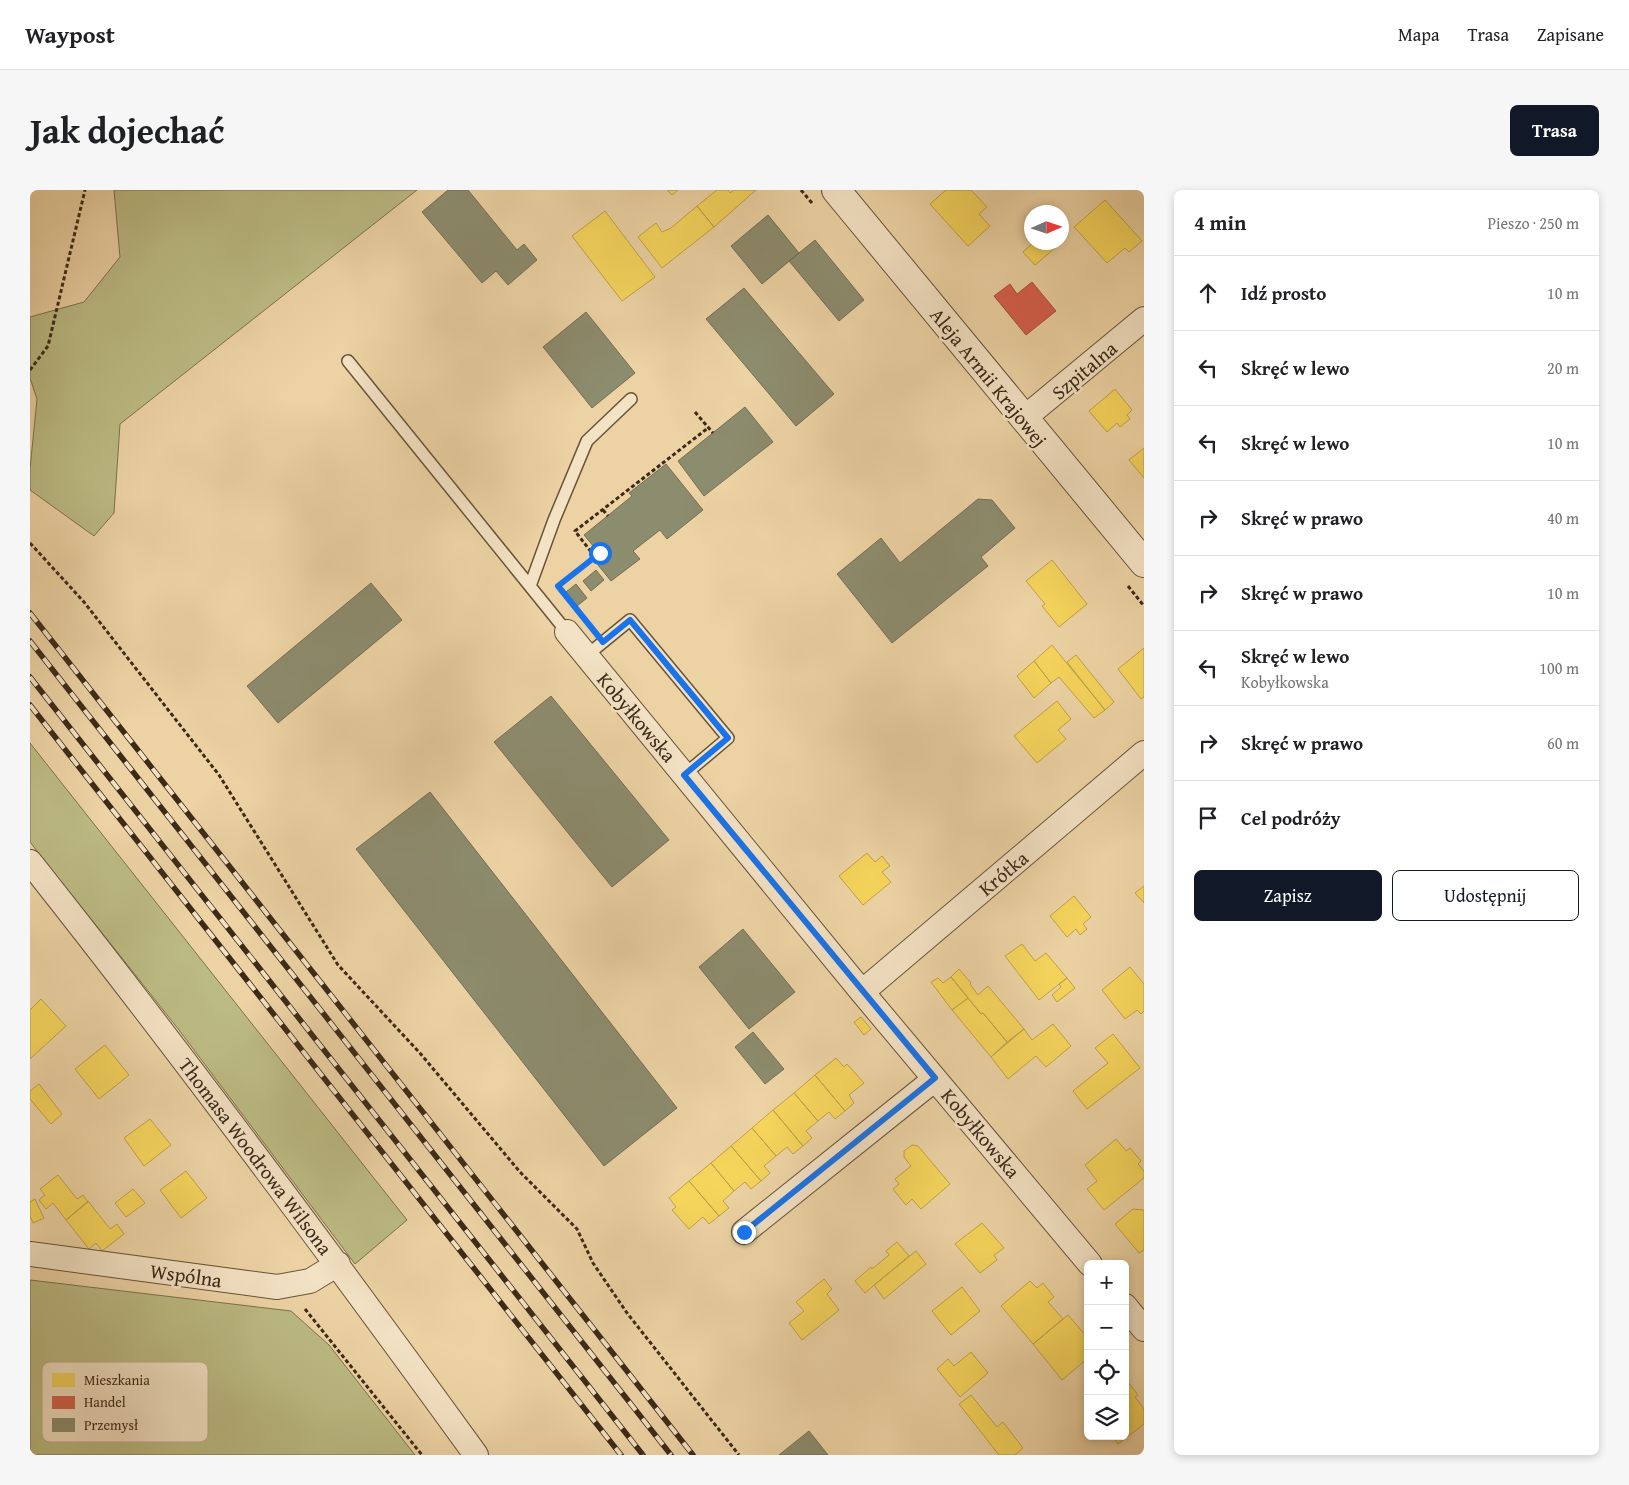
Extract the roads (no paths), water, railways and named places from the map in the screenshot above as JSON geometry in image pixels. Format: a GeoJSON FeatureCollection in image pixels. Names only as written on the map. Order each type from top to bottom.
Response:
{"type":"FeatureCollection","features":[{"type":"Feature","properties":{"kind":"street","name":"Aleja Armii Krajowej"},"geometry":{"type":"LineString","coordinates":[[836,190],[1144,563]]}},
{"type":"Feature","properties":{"kind":"street","name":"Szpitalna"},"geometry":{"type":"LineString","coordinates":[[1024,419],[1144,319]]}},
{"type":"Feature","properties":{"kind":"street","name":"Kobyłkowska"},"geometry":{"type":"LineString","coordinates":[[567,632],[595,649],[684,775],[862,992],[1087,1260]]}},
{"type":"Feature","properties":{"kind":"street","name":"Krótka"},"geometry":{"type":"LineString","coordinates":[[862,992],[1144,753]]}},
{"type":"Feature","properties":{"kind":"street","name":"Thomasa Woodrowa Wilsona"},"geometry":{"type":"LineString","coordinates":[[30,862],[113,966],[338,1264],[476,1455]]}},
{"type":"Feature","properties":{"kind":"street"},"geometry":{"type":"LineString","coordinates":[[744,1232],[935,1078]]}},
{"type":"Feature","properties":{"kind":"street","name":"Wspólna"},"geometry":{"type":"LineString","coordinates":[[30,1254],[277,1287],[310,1281],[338,1264]]}},
{"type":"Feature","properties":{"kind":"street"},"geometry":{"type":"LineString","coordinates":[[1129,1311],[1144,1329]]}},
{"type":"Feature","properties":{"kind":"lane"},"geometry":{"type":"LineString","coordinates":[[348,361],[567,632]]}},
{"type":"Feature","properties":{"kind":"lane"},"geometry":{"type":"LineString","coordinates":[[530,586],[554,520],[587,441],[630,399]]}},
{"type":"Feature","properties":{"kind":"lane"},"geometry":{"type":"LineString","coordinates":[[595,649],[630,620],[728,738],[684,775]]}},
{"type":"Feature","properties":{"kind":"railway"},"geometry":{"type":"LineString","coordinates":[[30,613],[693,1455]]}},
{"type":"Feature","properties":{"kind":"railway"},"geometry":{"type":"LineString","coordinates":[[30,641],[671,1455]]}},
{"type":"Feature","properties":{"kind":"railway"},"geometry":{"type":"LineString","coordinates":[[30,677],[643,1455]]}},
{"type":"Feature","properties":{"kind":"railway"},"geometry":{"type":"LineString","coordinates":[[30,705],[621,1455]]}}]}
